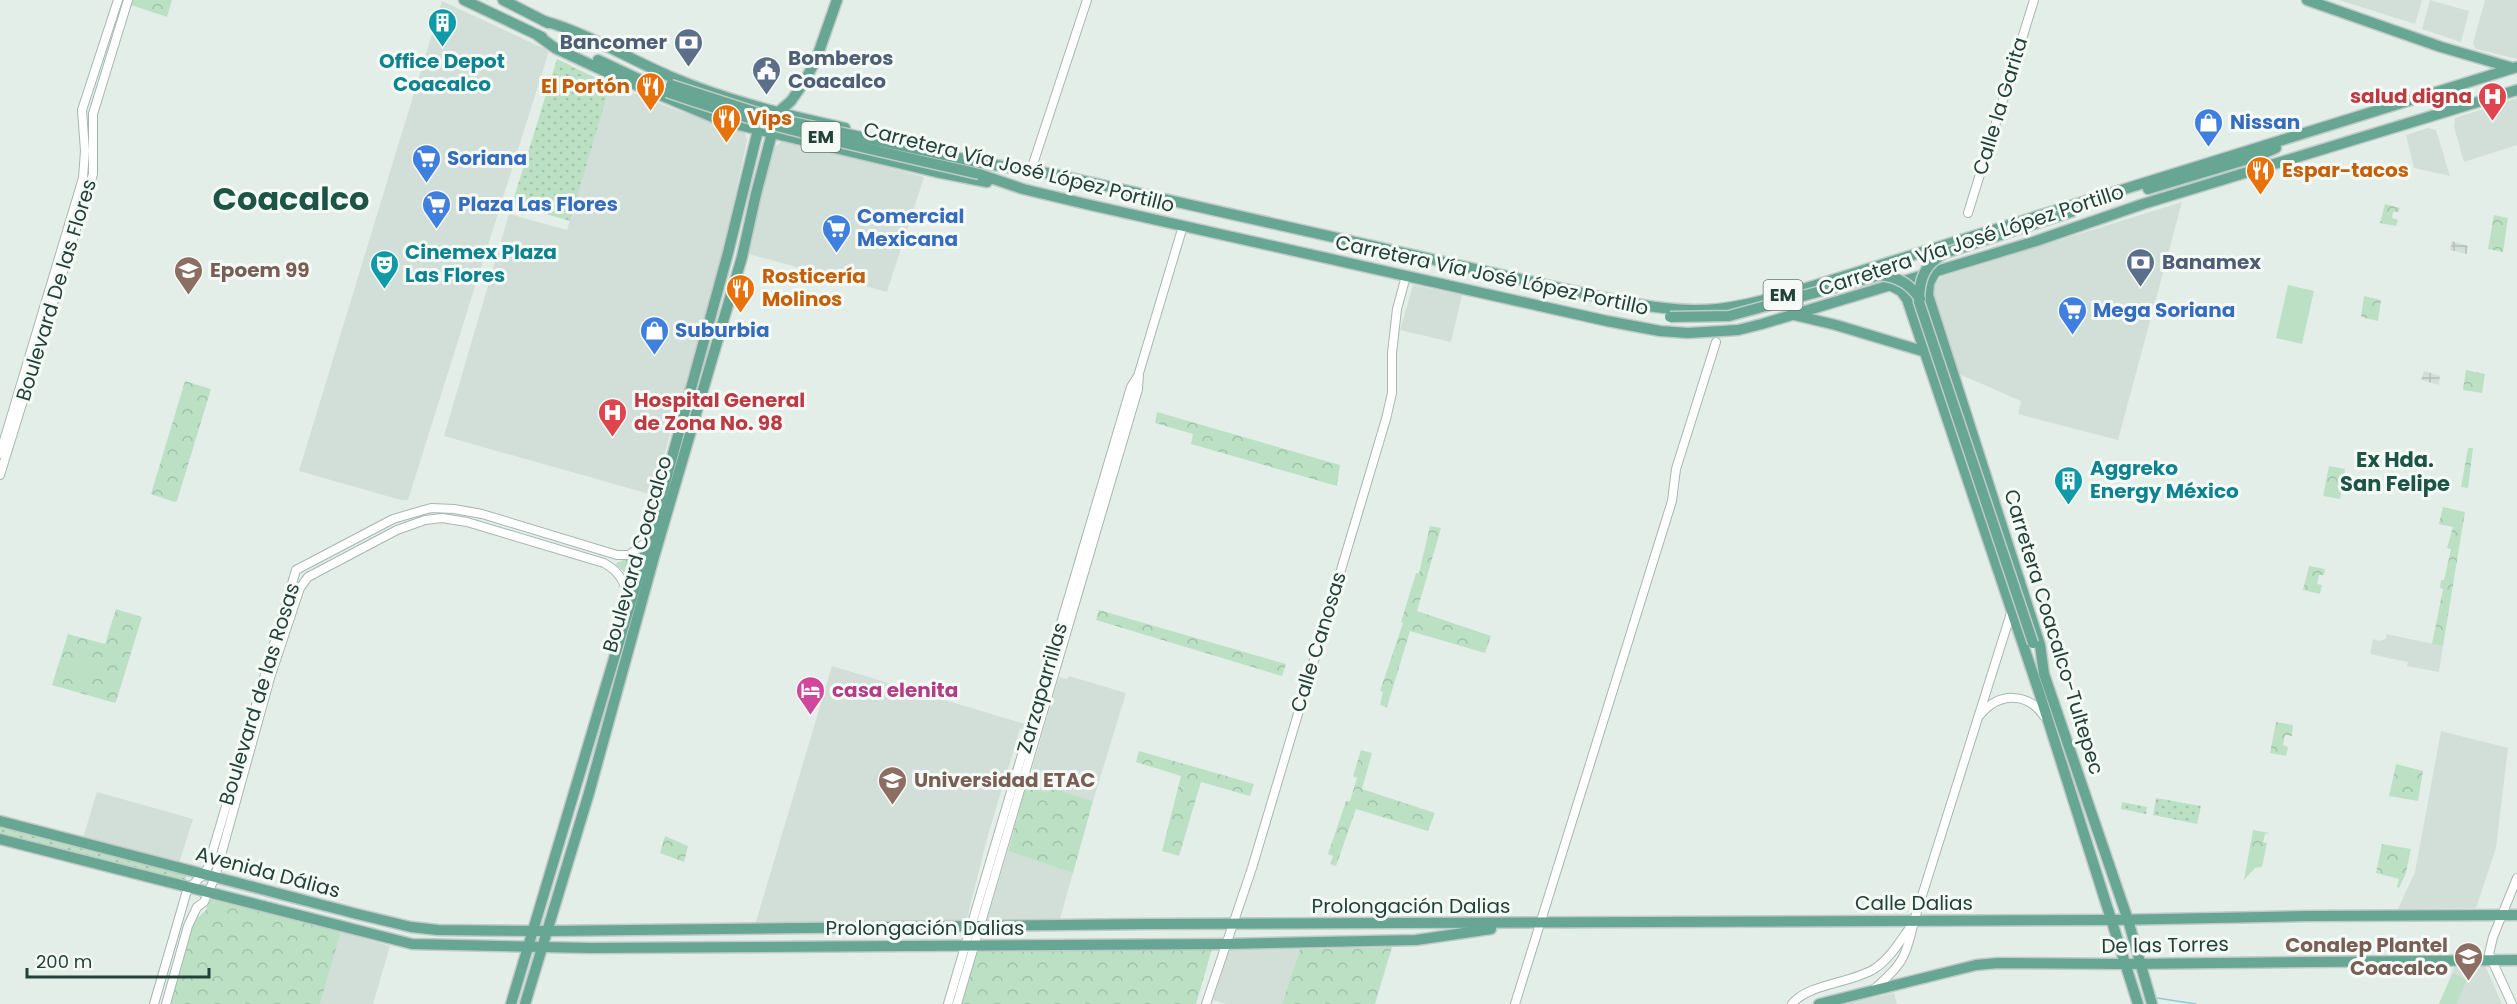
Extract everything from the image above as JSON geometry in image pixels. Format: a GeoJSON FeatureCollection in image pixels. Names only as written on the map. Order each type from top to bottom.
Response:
{"type":"FeatureCollection","features":[{"type":"Feature","properties":{"kind":"main road","name":"Carretera Vía José López Portillo"},"geometry":{"type":"LineString","coordinates":[[464,0],[537,35],[669,88],[773,118],[980,168],[1031,170],[1564,289],[1648,306],[1693,310],[1753,303],[2515,68]]}},
{"type":"Feature","properties":{"kind":"main road","name":"Carretera Vía José López Portillo"},"geometry":{"type":"LineString","coordinates":[[503,0],[669,88]]}},
{"type":"Feature","properties":{"kind":"main road"},"geometry":{"type":"LineString","coordinates":[[758,130],[791,101],[804,81],[817,57],[837,0]]}},
{"type":"Feature","properties":{"kind":"main road"},"geometry":{"type":"LineString","coordinates":[[2307,0],[2387,26],[2394,26],[2443,41],[2452,48],[2515,68]]}},
{"type":"Feature","properties":{"kind":"main road"},"geometry":{"type":"LineString","coordinates":[[544,21],[565,27],[671,77],[731,99],[777,112],[1031,170]]}},
{"type":"Feature","properties":{"kind":"main road"},"geometry":{"type":"LineString","coordinates":[[537,35],[555,48],[616,77],[722,121],[1022,192]]}},
{"type":"Feature","properties":{"kind":"main road","name":"Carretera Vía José López Portillo"},"geometry":{"type":"LineString","coordinates":[[980,168],[1022,192],[1607,321],[1660,331],[1688,333],[1738,330],[1794,315],[2052,236],[2143,204],[2517,90]]}},
{"type":"Feature","properties":{"kind":"main road"},"geometry":{"type":"LineString","coordinates":[[722,121],[733,118],[736,114],[737,106],[731,99]]}},
{"type":"Feature","properties":{"kind":"main road","name":"Boulevard Coacalco"},"geometry":{"type":"LineString","coordinates":[[525,1004],[589,793],[675,484],[742,257],[777,112]]}},
{"type":"Feature","properties":{"kind":"main road"},"geometry":{"type":"LineString","coordinates":[[823,146],[821,131],[828,124]]}},
{"type":"Feature","properties":{"kind":"main road"},"geometry":{"type":"LineString","coordinates":[[2039,692],[2032,643],[1919,302],[1919,286],[1922,276],[1928,264],[1945,253],[2074,211],[2258,156],[2320,129]]}},
{"type":"Feature","properties":{"kind":"main road","name":"Boulevard Coacalco"},"geometry":{"type":"LineString","coordinates":[[511,1004],[650,538],[758,130]]}},
{"type":"Feature","properties":{"kind":"main road","name":"Carretera Coacalco-Tultepec"},"geometry":{"type":"LineString","coordinates":[[1935,272],[1929,283],[1928,295],[2040,645],[2044,674],[2128,920],[2152,1004]]}},
{"type":"Feature","properties":{"kind":"main road"},"geometry":{"type":"LineString","coordinates":[[1564,289],[1630,309],[1670,316],[1729,316],[1875,276],[1896,278],[1914,290],[1923,304],[1985,496],[2002,527]]}},
{"type":"Feature","properties":{"kind":"main road","name":"Carretera Coacalco-Tultepec"},"geometry":{"type":"LineString","coordinates":[[1890,285],[1905,295],[2039,692],[2138,1004]]}},
{"type":"Feature","properties":{"kind":"main road"},"geometry":{"type":"LineString","coordinates":[[1794,315],[1836,324],[1924,352],[1941,350],[1944,344]]}},
{"type":"Feature","properties":{"kind":"main road"},"geometry":{"type":"LineString","coordinates":[[1928,363],[1930,358],[1936,354],[1949,360]]}},
{"type":"Feature","properties":{"kind":"main road"},"geometry":{"type":"LineString","coordinates":[[675,484],[672,460],[687,443]]}},
{"type":"Feature","properties":{"kind":"main road"},"geometry":{"type":"LineString","coordinates":[[2074,806],[2088,801]]}},
{"type":"Feature","properties":{"kind":"main road","name":"Avenida Dálias"},"geometry":{"type":"LineString","coordinates":[[0,821],[411,927],[438,930],[532,930]]}},
{"type":"Feature","properties":{"kind":"main road","name":"Avenida Dálias"},"geometry":{"type":"LineString","coordinates":[[0,839],[412,944],[528,947]]}},
{"type":"Feature","properties":{"kind":"main road","name":"Calle Dalias"},"geometry":{"type":"LineString","coordinates":[[1520,924],[2517,915]]}},
{"type":"Feature","properties":{"kind":"main road","name":"Prolongación Dalias"},"geometry":{"type":"LineString","coordinates":[[532,930],[708,927],[1520,924]]}},
{"type":"Feature","properties":{"kind":"main road","name":"Prolongación Dalias"},"geometry":{"type":"LineString","coordinates":[[528,947],[1226,944],[1416,940],[1520,924]]}},
{"type":"Feature","properties":{"kind":"main road","name":"De las Torres"},"geometry":{"type":"LineString","coordinates":[[1819,1004],[1976,965],[1998,963],[2141,964],[2517,960]]}},
{"type":"Feature","properties":{"kind":"street","name":"Boulevard De las Flores"},"geometry":{"type":"LineString","coordinates":[[0,454],[83,178],[85,151],[82,110],[118,0]]}},
{"type":"Feature","properties":{"kind":"street","name":"Boulevard De las Flores"},"geometry":{"type":"LineString","coordinates":[[0,475],[93,174],[93,114],[128,0]]}},
{"type":"Feature","properties":{"kind":"street"},"geometry":{"type":"LineString","coordinates":[[1031,170],[1087,0]]}},
{"type":"Feature","properties":{"kind":"street","name":"Calle la Garita"},"geometry":{"type":"LineString","coordinates":[[1968,213],[2034,0]]}},
{"type":"Feature","properties":{"kind":"street","name":"Zarzaparrillas"},"geometry":{"type":"LineString","coordinates":[[957,1004],[975,927],[1135,400],[1139,373],[1183,226]]}},
{"type":"Feature","properties":{"kind":"street","name":"Calle Canosas"},"geometry":{"type":"LineString","coordinates":[[1206,1004],[1252,868],[1386,419],[1392,393],[1392,353],[1397,309],[1406,276]]}},
{"type":"Feature","properties":{"kind":"street"},"geometry":{"type":"LineString","coordinates":[[1515,1004],[1672,501],[1676,469],[1716,342]]}},
{"type":"Feature","properties":{"kind":"street","name":"Boulevard de las Rosas"},"geometry":{"type":"LineString","coordinates":[[166,1004],[188,926],[197,908],[209,893],[210,876],[296,570],[393,519],[431,508],[482,514],[617,555],[629,555],[636,552],[650,538]]}},
{"type":"Feature","properties":{"kind":"street","name":"Boulevard de las Rosas"},"geometry":{"type":"LineString","coordinates":[[210,876],[270,678],[300,588],[308,578],[397,530],[425,520],[442,518],[467,522],[604,563],[621,575],[627,590],[629,605]]}},
{"type":"Feature","properties":{"kind":"street"},"geometry":{"type":"LineString","coordinates":[[1873,991],[1894,972],[1902,962],[1908,948],[1914,921],[2011,613]]}},
{"type":"Feature","properties":{"kind":"street"},"geometry":{"type":"LineString","coordinates":[[1978,717],[1994,701],[2006,697],[2018,697],[2039,708],[2048,721]]}},
{"type":"Feature","properties":{"kind":"street"},"geometry":{"type":"LineString","coordinates":[[154,1004],[189,888],[210,876]]}},
{"type":"Feature","properties":{"kind":"street"},"geometry":{"type":"LineString","coordinates":[[2512,1004],[2490,960],[2490,946],[2517,878]]}},
{"type":"Feature","properties":{"kind":"street"},"geometry":{"type":"LineString","coordinates":[[1792,1004],[1812,992],[1872,970],[1895,949],[1914,921]]}},
{"type":"Feature","properties":{"kind":"street","name":"Zarzaparrillas"},"geometry":{"type":"LineString","coordinates":[[948,1004],[970,946]]}},
{"type":"Feature","properties":{"kind":"shaded area"},"geometry":{"type":"Polygon","coordinates":[[[2339,0],[2422,0],[2415,24],[2339,0]]]}},
{"type":"Feature","properties":{"kind":"shaded area"},"geometry":{"type":"Polygon","coordinates":[[[2430,0],[2469,11],[2461,42],[2422,29],[2430,0]]]}},
{"type":"Feature","properties":{"kind":"shaded area"},"geometry":{"type":"Polygon","coordinates":[[[2485,0],[2517,0],[2517,59],[2476,49],[2474,46],[2485,0]]]}},
{"type":"Feature","properties":{"kind":"shaded area"},"geometry":{"type":"Polygon","coordinates":[[[442,1],[549,51],[408,500],[401,500],[299,471],[442,1]]]}},
{"type":"Feature","properties":{"kind":"shaded area"},"geometry":{"type":"Polygon","coordinates":[[[610,84],[676,110],[745,133],[747,140],[719,272],[681,410],[677,409],[653,495],[444,436],[509,214],[567,230],[610,84]]]}},
{"type":"Feature","properties":{"kind":"shaded area"},"geometry":{"type":"Polygon","coordinates":[[[2517,98],[2517,145],[2464,162],[2454,127],[2455,118],[2517,98]]]}},
{"type":"Feature","properties":{"kind":"shaded area"},"geometry":{"type":"Polygon","coordinates":[[[2428,128],[2436,130],[2450,176],[2414,168],[2406,135],[2428,128]]]}},
{"type":"Feature","properties":{"kind":"shaded area"},"geometry":{"type":"Polygon","coordinates":[[[781,142],[792,142],[924,177],[887,292],[749,254],[768,162],[776,146],[781,142]]]}},
{"type":"Feature","properties":{"kind":"shaded area"},"geometry":{"type":"Polygon","coordinates":[[[2182,202],[2118,440],[2018,414],[2021,401],[1959,374],[1931,298],[1933,287],[1941,277],[2182,202]]]}},
{"type":"Feature","properties":{"kind":"shaded area"},"geometry":{"type":"Polygon","coordinates":[[[2452,241],[2468,246],[2467,254],[2450,250],[2452,241]]]}},
{"type":"Feature","properties":{"kind":"shaded area"},"geometry":{"type":"Polygon","coordinates":[[[1413,285],[1462,295],[1451,342],[1400,330],[1413,285]]]}},
{"type":"Feature","properties":{"kind":"shaded area"},"geometry":{"type":"Polygon","coordinates":[[[2424,371],[2440,376],[2439,385],[2421,380],[2424,371]]]}},
{"type":"Feature","properties":{"kind":"shaded area"},"geometry":{"type":"Polygon","coordinates":[[[2386,634],[2443,646],[2439,672],[2407,666],[2408,662],[2370,654],[2373,639],[2379,641],[2386,639],[2386,634]]]}},
{"type":"Feature","properties":{"kind":"shaded area","name":"Universidad ETAC"},"geometry":{"type":"Polygon","coordinates":[[[832,666],[1025,724],[1024,729],[1020,729],[988,835],[966,922],[755,925],[832,666]]]}},
{"type":"Feature","properties":{"kind":"shaded area"},"geometry":{"type":"Polygon","coordinates":[[[1069,676],[1126,693],[1093,801],[1051,789],[1049,793],[1027,786],[1059,677],[1067,679],[1069,676]]]}},
{"type":"Feature","properties":{"kind":"shaded area"},"geometry":{"type":"Polygon","coordinates":[[[2441,731],[2508,748],[2496,848],[2476,908],[2398,909],[2415,872],[2441,731]]]}},
{"type":"Feature","properties":{"kind":"shaded area"},"geometry":{"type":"Polygon","coordinates":[[[97,792],[193,819],[179,863],[83,838],[97,792]]]}},
{"type":"Feature","properties":{"kind":"shaded area"},"geometry":{"type":"Polygon","coordinates":[[[1008,851],[1073,873],[1059,922],[986,923],[1008,851]]]}},
{"type":"Feature","properties":{"kind":"shaded area"},"geometry":{"type":"Polygon","coordinates":[[[341,932],[390,946],[373,1004],[320,1004],[341,932]]]}},
{"type":"Feature","properties":{"kind":"shaded area"},"geometry":{"type":"Polygon","coordinates":[[[1300,949],[1282,1004],[1226,1004],[1213,1000],[1229,950],[1300,949]]]}},
{"type":"Feature","properties":{"kind":"shaded area","name":"Conalep Plantel Coacalco"},"geometry":{"type":"Polygon","coordinates":[[[2485,965],[2502,1004],[2439,1004],[2455,966],[2485,965]]]}},
{"type":"Feature","properties":{"kind":"shaded area"},"geometry":{"type":"Polygon","coordinates":[[[1894,993],[1897,1004],[1844,1004],[1894,993]]]}},
{"type":"Feature","properties":{"kind":"green space"},"geometry":{"type":"Polygon","coordinates":[[[132,0],[172,0],[167,17],[131,5],[132,0]]]}},
{"type":"Feature","properties":{"kind":"green space"},"geometry":{"type":"Polygon","coordinates":[[[557,59],[610,85],[570,221],[512,204],[557,59]]]}},
{"type":"Feature","properties":{"kind":"green space"},"geometry":{"type":"Polygon","coordinates":[[[2385,204],[2400,208],[2398,212],[2393,212],[2392,218],[2398,220],[2396,226],[2380,223],[2385,204]]]}},
{"type":"Feature","properties":{"kind":"green space"},"geometry":{"type":"Polygon","coordinates":[[[2494,215],[2508,218],[2503,252],[2488,249],[2494,215]]]}},
{"type":"Feature","properties":{"kind":"green space"},"geometry":{"type":"Polygon","coordinates":[[[2288,285],[2314,291],[2302,344],[2276,338],[2288,285]]]}},
{"type":"Feature","properties":{"kind":"green space"},"geometry":{"type":"Polygon","coordinates":[[[2364,296],[2381,300],[2378,321],[2361,317],[2364,296]]]}},
{"type":"Feature","properties":{"kind":"green space"},"geometry":{"type":"Polygon","coordinates":[[[2466,370],[2485,374],[2482,393],[2463,390],[2466,370]]]}},
{"type":"Feature","properties":{"kind":"green space"},"geometry":{"type":"Polygon","coordinates":[[[185,381],[211,389],[177,501],[174,502],[151,494],[185,381]]]}},
{"type":"Feature","properties":{"kind":"green space"},"geometry":{"type":"Polygon","coordinates":[[[1157,412],[1340,465],[1337,486],[1191,444],[1193,434],[1155,423],[1157,412]]]}},
{"type":"Feature","properties":{"kind":"green space"},"geometry":{"type":"Polygon","coordinates":[[[2468,448],[2473,448],[2468,488],[2461,487],[2468,448]]]}},
{"type":"Feature","properties":{"kind":"green space"},"geometry":{"type":"Polygon","coordinates":[[[2329,466],[2345,469],[2340,499],[2323,496],[2329,466]]]}},
{"type":"Feature","properties":{"kind":"green space"},"geometry":{"type":"Polygon","coordinates":[[[2443,507],[2465,512],[2443,646],[2432,644],[2443,589],[2440,588],[2441,580],[2444,580],[2451,549],[2447,548],[2453,527],[2439,524],[2443,507]]]}},
{"type":"Feature","properties":{"kind":"green space"},"geometry":{"type":"Polygon","coordinates":[[[1430,526],[1441,528],[1417,611],[1491,636],[1485,653],[1410,631],[1387,707],[1380,705],[1383,692],[1380,691],[1403,623],[1401,622],[1416,573],[1419,573],[1430,526]]]}},
{"type":"Feature","properties":{"kind":"green space"},"geometry":{"type":"Polygon","coordinates":[[[636,554],[635,581],[615,564],[636,554]]]}},
{"type":"Feature","properties":{"kind":"green space"},"geometry":{"type":"Polygon","coordinates":[[[2309,566],[2325,569],[2324,575],[2319,575],[2317,584],[2322,585],[2320,594],[2303,590],[2309,566]]]}},
{"type":"Feature","properties":{"kind":"green space"},"geometry":{"type":"Polygon","coordinates":[[[116,609],[142,617],[116,702],[52,685],[68,634],[105,644],[116,609]]]}},
{"type":"Feature","properties":{"kind":"green space"},"geometry":{"type":"Polygon","coordinates":[[[1099,610],[1286,664],[1282,676],[1096,620],[1099,610]]]}},
{"type":"Feature","properties":{"kind":"green space"},"geometry":{"type":"Polygon","coordinates":[[[79,663],[91,667],[84,690],[72,686],[79,663]]]}},
{"type":"Feature","properties":{"kind":"green space"},"geometry":{"type":"Polygon","coordinates":[[[2276,722],[2293,725],[2292,736],[2285,735],[2283,745],[2288,747],[2286,756],[2270,753],[2276,722]]]}},
{"type":"Feature","properties":{"kind":"green space"},"geometry":{"type":"Polygon","coordinates":[[[1361,750],[1372,753],[1362,789],[1435,813],[1428,831],[1356,809],[1336,866],[1330,864],[1333,856],[1328,854],[1346,801],[1350,801],[1357,778],[1353,776],[1361,750]]]}},
{"type":"Feature","properties":{"kind":"green space"},"geometry":{"type":"Polygon","coordinates":[[[1139,751],[1254,784],[1250,796],[1201,782],[1179,856],[1162,851],[1181,776],[1136,762],[1139,751]]]}},
{"type":"Feature","properties":{"kind":"green space"},"geometry":{"type":"Polygon","coordinates":[[[2396,764],[2423,771],[2418,801],[2389,796],[2396,764]]]}},
{"type":"Feature","properties":{"kind":"green space"},"geometry":{"type":"Polygon","coordinates":[[[1026,786],[1049,793],[1050,788],[1093,801],[1073,873],[1008,851],[1026,786]]]}},
{"type":"Feature","properties":{"kind":"green space"},"geometry":{"type":"Polygon","coordinates":[[[2156,798],[2201,806],[2197,824],[2153,815],[2156,798]]]}},
{"type":"Feature","properties":{"kind":"green space"},"geometry":{"type":"Polygon","coordinates":[[[2122,802],[2147,807],[2146,814],[2121,809],[2122,802]]]}},
{"type":"Feature","properties":{"kind":"green space"},"geometry":{"type":"Polygon","coordinates":[[[0,826],[187,874],[185,883],[0,836],[0,826]]]}},
{"type":"Feature","properties":{"kind":"green space"},"geometry":{"type":"Polygon","coordinates":[[[2253,830],[2269,833],[2265,834],[2263,842],[2267,843],[2262,867],[2255,868],[2244,880],[2253,830]]]}},
{"type":"Feature","properties":{"kind":"green space"},"geometry":{"type":"Polygon","coordinates":[[[665,836],[688,846],[684,862],[660,853],[665,836]]]}},
{"type":"Feature","properties":{"kind":"green space"},"geometry":{"type":"Polygon","coordinates":[[[2382,844],[2411,849],[2406,873],[2399,888],[2397,887],[2399,879],[2376,873],[2382,844]]]}},
{"type":"Feature","properties":{"kind":"green space"},"geometry":{"type":"Polygon","coordinates":[[[210,899],[341,932],[320,1004],[170,1004],[192,923],[206,910],[210,899]]]}},
{"type":"Feature","properties":{"kind":"green space"},"geometry":{"type":"Polygon","coordinates":[[[1392,947],[1375,1004],[1282,1004],[1300,949],[1392,947]]]}},
{"type":"Feature","properties":{"kind":"green space"},"geometry":{"type":"Polygon","coordinates":[[[1212,949],[1196,1004],[955,1004],[969,952],[1212,949]]]}},
{"type":"Feature","properties":{"kind":"green space"},"geometry":{"type":"Polygon","coordinates":[[[2453,973],[2467,980],[2456,1004],[2439,1004],[2453,973]]]}},
{"type":"Feature","properties":{"kind":"waterway"},"geometry":{"type":"LineString","coordinates":[[2157,998],[2196,1004]]}},
{"type":"Feature","properties":{"kind":"place","name":"Office Depot Coacalco"},"geometry":{"type":"Point","coordinates":[442,48]}},
{"type":"Feature","properties":{"kind":"place","name":"Bancomer"},"geometry":{"type":"Point","coordinates":[688,68]}},
{"type":"Feature","properties":{"kind":"place","name":"Bomberos Coacalco"},"geometry":{"type":"Point","coordinates":[767,96]}},
{"type":"Feature","properties":{"kind":"place","name":"El Portón"},"geometry":{"type":"Point","coordinates":[651,112]}},
{"type":"Feature","properties":{"kind":"place","name":"salud digna"},"geometry":{"type":"Point","coordinates":[2493,122]}},
{"type":"Feature","properties":{"kind":"place","name":"Vips"},"geometry":{"type":"Point","coordinates":[726,144]}},
{"type":"Feature","properties":{"kind":"place","name":"Nissan"},"geometry":{"type":"Point","coordinates":[2209,148]}},
{"type":"Feature","properties":{"kind":"place","name":"Soriana"},"geometry":{"type":"Point","coordinates":[426,184]}},
{"type":"Feature","properties":{"kind":"place","name":"Espar-tacos"},"geometry":{"type":"Point","coordinates":[2261,196]}},
{"type":"Feature","properties":{"kind":"place","name":"Plaza Las Flores"},"geometry":{"type":"Point","coordinates":[437,230]}},
{"type":"Feature","properties":{"kind":"place","name":"Comercial Mexicana"},"geometry":{"type":"Point","coordinates":[836,254]}},
{"type":"Feature","properties":{"kind":"place","name":"Banamex"},"geometry":{"type":"Point","coordinates":[2141,288]}},
{"type":"Feature","properties":{"kind":"place","name":"Cinemex Plaza Las Flores"},"geometry":{"type":"Point","coordinates":[384,290]}},
{"type":"Feature","properties":{"kind":"place","name":"Epoem 99"},"geometry":{"type":"Point","coordinates":[189,296]}},
{"type":"Feature","properties":{"kind":"place","name":"Rosticería Molinos"},"geometry":{"type":"Point","coordinates":[741,314]}},
{"type":"Feature","properties":{"kind":"place","name":"Mega Soriana"},"geometry":{"type":"Point","coordinates":[2072,336]}},
{"type":"Feature","properties":{"kind":"place","name":"Suburbia"},"geometry":{"type":"Point","coordinates":[654,356]}},
{"type":"Feature","properties":{"kind":"place","name":"Hospital General de Zona No. 98"},"geometry":{"type":"Point","coordinates":[613,438]}},
{"type":"Feature","properties":{"kind":"place","name":"Aggreko Energy México"},"geometry":{"type":"Point","coordinates":[2069,506]}},
{"type":"Feature","properties":{"kind":"place","name":"casa elenita"},"geometry":{"type":"Point","coordinates":[811,716]}},
{"type":"Feature","properties":{"kind":"place","name":"Universidad ETAC"},"geometry":{"type":"Point","coordinates":[893,806]}},
{"type":"Feature","properties":{"kind":"place","name":"Conalep Plantel Coacalco"},"geometry":{"type":"Point","coordinates":[2469,982]}},
{"type":"Feature","properties":{"kind":"district","name":"Coacalco"},"geometry":{"type":"Point","coordinates":[291,199]}},
{"type":"Feature","properties":{"kind":"district","name":"Ex Hda. San Felipe"},"geometry":{"type":"Point","coordinates":[2395,472]}}]}
